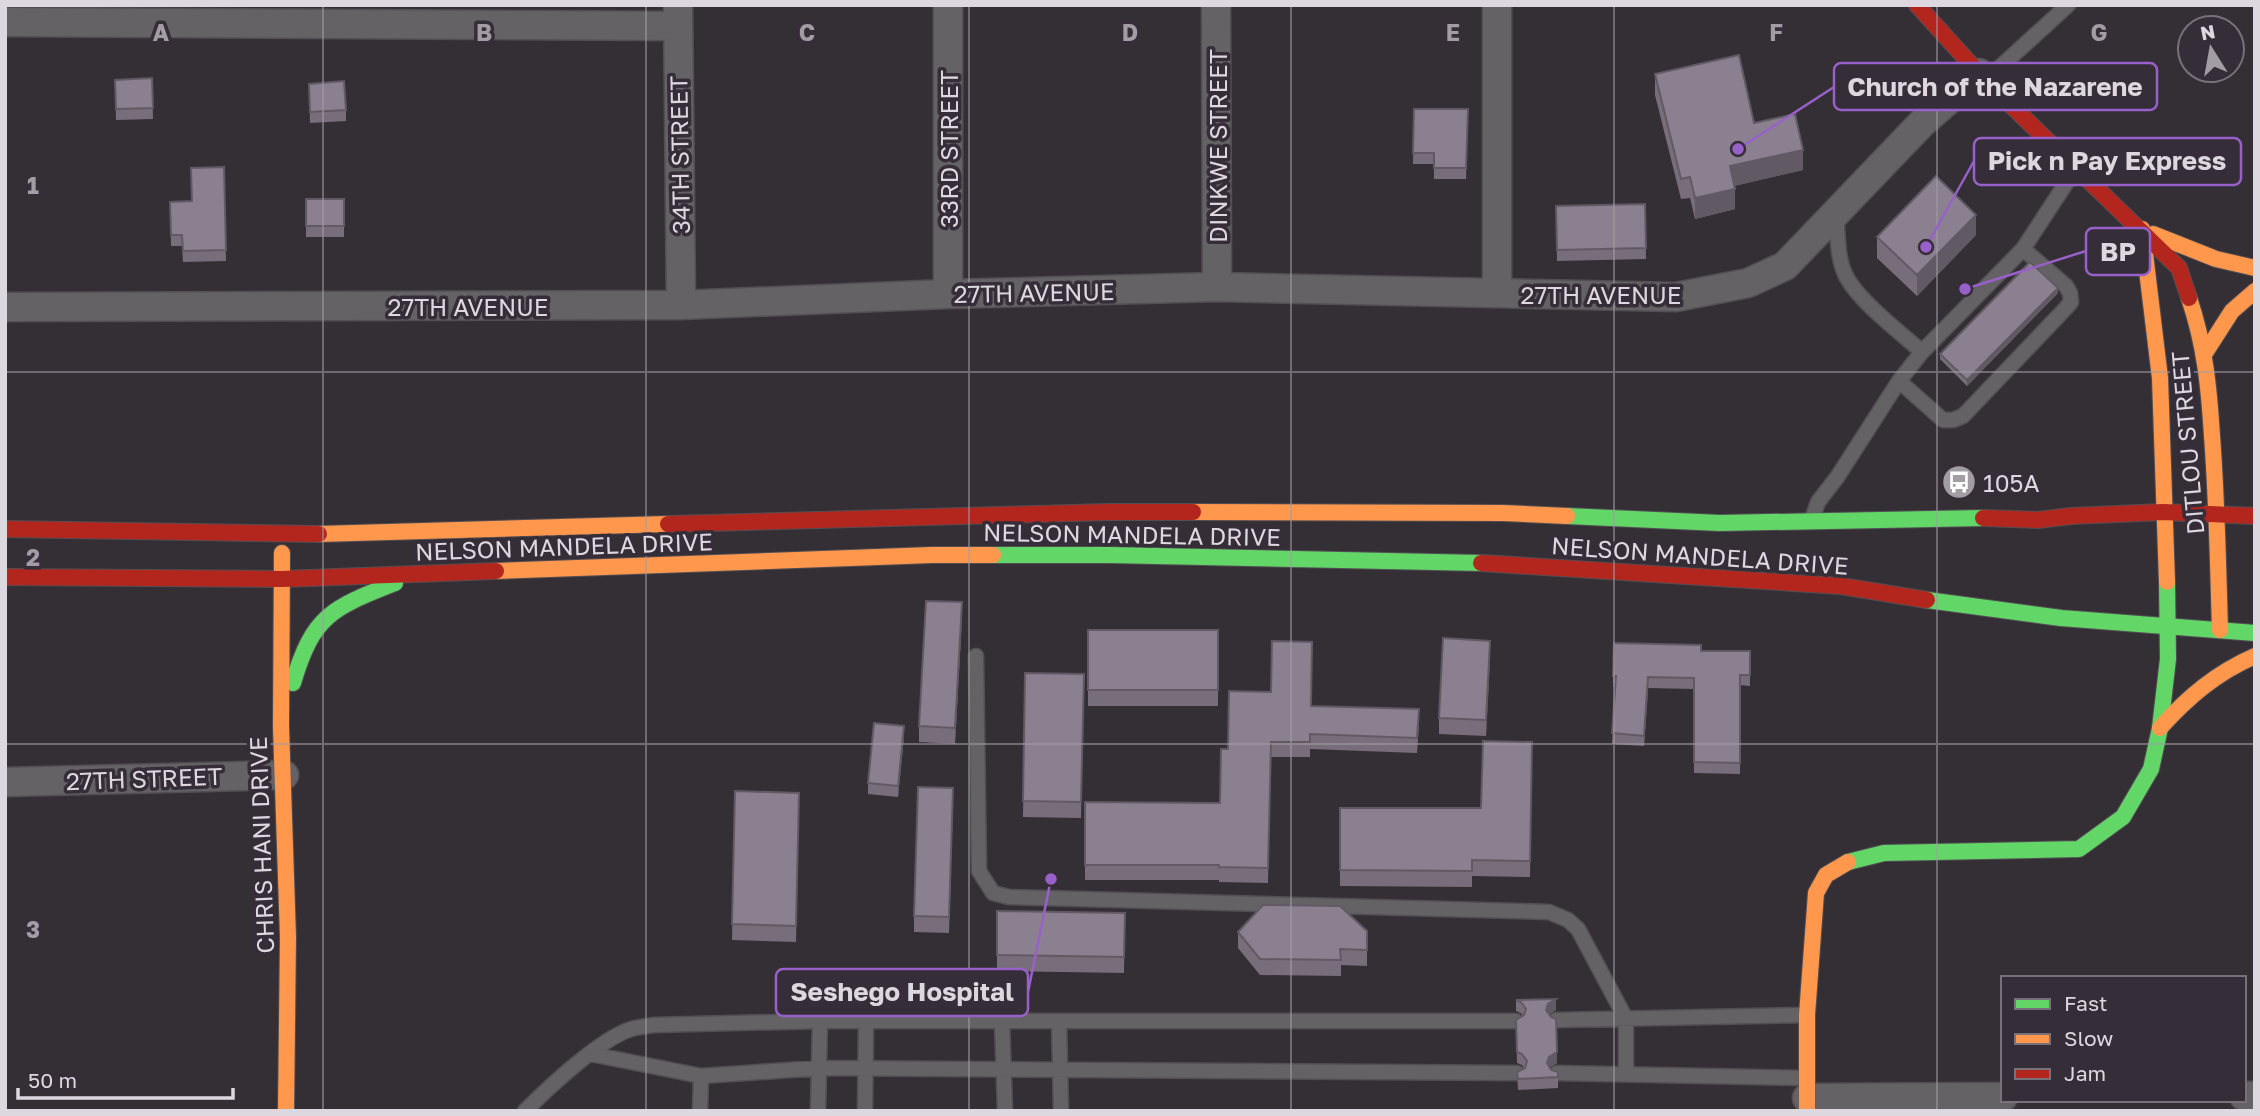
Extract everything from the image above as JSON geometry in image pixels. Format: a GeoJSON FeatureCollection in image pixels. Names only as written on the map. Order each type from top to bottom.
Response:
{"type":"FeatureCollection","features":[{"type":"Feature","properties":{"kind":"main road","name":"DITLOU STREET"},"geometry":{"type":"LineString","coordinates":[[1917,5],[1982,77],[2142,229],[2179,268],[2205,354],[2217,516],[2220,630]]}},
{"type":"Feature","properties":{"kind":"main road","name":"DITLOU STREET"},"geometry":{"type":"LineString","coordinates":[[1807,1014],[1816,893],[1826,875],[1851,860],[1884,853],[2079,849],[2123,817],[2151,769],[2160,728],[2169,626],[2160,378],[2142,229]]}},
{"type":"Feature","properties":{"kind":"main road"},"geometry":{"type":"LineString","coordinates":[[2142,229],[2216,259],[2255,268]]}},
{"type":"Feature","properties":{"kind":"main road"},"geometry":{"type":"LineString","coordinates":[[2205,354],[2224,319],[2244,298],[2255,291]]}},
{"type":"Feature","properties":{"kind":"main road","name":"NELSON MANDELA DRIVE"},"geometry":{"type":"LineString","coordinates":[[5,529],[282,533],[1110,512],[1503,513],[1720,523],[1990,518],[2038,520],[2163,512],[2255,516]]}},
{"type":"Feature","properties":{"kind":"main road","name":"CHRIS HANI DRIVE"},"geometry":{"type":"LineString","coordinates":[[282,533],[281,727],[288,937],[286,1111]]}},
{"type":"Feature","properties":{"kind":"main road","name":"NELSON MANDELA DRIVE"},"geometry":{"type":"LineString","coordinates":[[5,577],[282,579],[932,555],[1110,555],[1480,563],[1841,586],[1960,606],[2061,618],[2255,633]]}},
{"type":"Feature","properties":{"kind":"main road"},"geometry":{"type":"LineString","coordinates":[[281,727],[303,647],[318,622],[347,603],[417,575]]}},
{"type":"Feature","properties":{"kind":"main road"},"geometry":{"type":"LineString","coordinates":[[2160,728],[2185,699],[2226,667],[2255,656]]}},
{"type":"Feature","properties":{"kind":"main road"},"geometry":{"type":"LineString","coordinates":[[1807,1014],[1807,1095]]}},
{"type":"Feature","properties":{"kind":"street","name":"33RD STREET"},"geometry":{"type":"LineString","coordinates":[[948,5],[948,294]]}},
{"type":"Feature","properties":{"kind":"street","name":"DINKWE STREET"},"geometry":{"type":"LineString","coordinates":[[1216,5],[1217,287]]}},
{"type":"Feature","properties":{"kind":"street"},"geometry":{"type":"LineString","coordinates":[[1497,5],[1497,293]]}},
{"type":"Feature","properties":{"kind":"street"},"geometry":{"type":"LineString","coordinates":[[5,22],[124,13],[678,16]]}},
{"type":"Feature","properties":{"kind":"street","name":"34TH STREET"},"geometry":{"type":"LineString","coordinates":[[678,16],[681,305]]}},
{"type":"Feature","properties":{"kind":"street","name":"27TH AVENUE"},"geometry":{"type":"LineString","coordinates":[[5,307],[681,305],[1217,287],[1676,297],[1748,283],[1785,266],[1922,123],[1982,77]]}},
{"type":"Feature","properties":{"kind":"street","name":"27TH STREET"},"geometry":{"type":"LineString","coordinates":[[5,782],[284,775]]}},
{"type":"Feature","properties":{"kind":"street"},"geometry":{"type":"LineString","coordinates":[[1807,1095],[2001,1097]]}},
{"type":"Feature","properties":{"kind":"lane"},"geometry":{"type":"LineString","coordinates":[[1982,77],[2067,5]]}},
{"type":"Feature","properties":{"kind":"lane"},"geometry":{"type":"LineString","coordinates":[[1811,521],[1818,502],[1838,476],[1899,381],[1922,352],[2023,249],[2077,167]]}},
{"type":"Feature","properties":{"kind":"lane"},"geometry":{"type":"LineString","coordinates":[[1836,214],[1844,274],[1856,290],[1922,352]]}},
{"type":"Feature","properties":{"kind":"lane"},"geometry":{"type":"LineString","coordinates":[[1899,381],[1943,420],[1963,416],[2066,308],[2071,302],[2066,286],[2023,249]]}},
{"type":"Feature","properties":{"kind":"lane"},"geometry":{"type":"LineString","coordinates":[[976,656],[979,871],[993,894],[1009,897],[1549,912],[1568,920],[1578,929],[1626,1018],[1626,1074]]}},
{"type":"Feature","properties":{"kind":"lane"},"geometry":{"type":"LineString","coordinates":[[1556,1020],[1807,1014]]}},
{"type":"Feature","properties":{"kind":"lane"},"geometry":{"type":"LineString","coordinates":[[525,1111],[565,1074],[614,1037],[631,1028],[653,1025],[820,1021],[1516,1020]]}},
{"type":"Feature","properties":{"kind":"lane"},"geometry":{"type":"LineString","coordinates":[[818,1111],[820,1021]]}},
{"type":"Feature","properties":{"kind":"lane"},"geometry":{"type":"LineString","coordinates":[[1002,1021],[1005,1111]]}},
{"type":"Feature","properties":{"kind":"lane"},"geometry":{"type":"LineString","coordinates":[[1059,1021],[1062,1111]]}},
{"type":"Feature","properties":{"kind":"lane"},"geometry":{"type":"LineString","coordinates":[[865,1111],[866,1022]]}},
{"type":"Feature","properties":{"kind":"lane"},"geometry":{"type":"LineString","coordinates":[[590,1054],[701,1076],[819,1068],[1517,1073]]}},
{"type":"Feature","properties":{"kind":"lane"},"geometry":{"type":"LineString","coordinates":[[1557,1073],[1626,1074],[1807,1095]]}},
{"type":"Feature","properties":{"kind":"lane"},"geometry":{"type":"LineString","coordinates":[[699,1111],[701,1076]]}},
{"type":"Feature","properties":{"kind":"building"},"geometry":{"type":"Polygon","coordinates":[[[1739,55],[1754,123],[1795,114],[1803,150],[1730,166],[1735,189],[1695,198],[1690,177],[1681,179],[1655,74],[1739,55]]]}},
{"type":"Feature","properties":{"kind":"building"},"geometry":{"type":"Polygon","coordinates":[[[152,78],[153,108],[116,109],[115,80],[152,78]]]}},
{"type":"Feature","properties":{"kind":"building"},"geometry":{"type":"Polygon","coordinates":[[[344,81],[346,110],[310,112],[309,84],[344,81]]]}},
{"type":"Feature","properties":{"kind":"building"},"geometry":{"type":"Polygon","coordinates":[[[1414,109],[1468,109],[1466,168],[1434,168],[1434,153],[1413,153],[1414,109]]]}},
{"type":"Feature","properties":{"kind":"building"},"geometry":{"type":"Polygon","coordinates":[[[224,167],[226,250],[183,251],[182,235],[171,235],[170,202],[192,201],[191,168],[224,167]]]}},
{"type":"Feature","properties":{"kind":"building"},"geometry":{"type":"Polygon","coordinates":[[[1936,176],[1976,215],[1917,275],[1877,237],[1936,176]]]}},
{"type":"Feature","properties":{"kind":"building"},"geometry":{"type":"Polygon","coordinates":[[[306,199],[344,199],[344,226],[306,226],[306,199]]]}},
{"type":"Feature","properties":{"kind":"building"},"geometry":{"type":"Polygon","coordinates":[[[1645,204],[1646,248],[1557,250],[1556,206],[1645,204]]]}},
{"type":"Feature","properties":{"kind":"building"},"geometry":{"type":"Polygon","coordinates":[[[2030,262],[2058,288],[1967,380],[1940,354],[2030,262]]]}},
{"type":"Feature","properties":{"kind":"building"},"geometry":{"type":"Polygon","coordinates":[[[926,601],[962,602],[955,728],[919,726],[926,601]]]}},
{"type":"Feature","properties":{"kind":"building"},"geometry":{"type":"Polygon","coordinates":[[[1088,630],[1218,630],[1218,690],[1088,690],[1088,630]]]}},
{"type":"Feature","properties":{"kind":"building"},"geometry":{"type":"Polygon","coordinates":[[[1443,638],[1490,641],[1486,720],[1439,718],[1443,638]]]}},
{"type":"Feature","properties":{"kind":"building"},"geometry":{"type":"Polygon","coordinates":[[[1272,641],[1312,642],[1311,706],[1419,709],[1417,738],[1310,734],[1310,742],[1271,742],[1268,868],[1219,865],[1085,865],[1085,802],[1220,803],[1221,749],[1228,749],[1229,691],[1271,692],[1272,641]]]}},
{"type":"Feature","properties":{"kind":"building"},"geometry":{"type":"Polygon","coordinates":[[[1614,643],[1701,645],[1701,651],[1750,651],[1750,675],[1740,675],[1740,763],[1694,762],[1694,678],[1648,677],[1644,736],[1612,733],[1616,676],[1613,676],[1614,643]]]}},
{"type":"Feature","properties":{"kind":"building"},"geometry":{"type":"Polygon","coordinates":[[[1025,673],[1084,674],[1081,802],[1023,801],[1025,673]]]}},
{"type":"Feature","properties":{"kind":"building"},"geometry":{"type":"Polygon","coordinates":[[[874,723],[904,726],[898,786],[868,783],[874,723]]]}},
{"type":"Feature","properties":{"kind":"building"},"geometry":{"type":"Polygon","coordinates":[[[1483,741],[1532,742],[1530,861],[1472,860],[1472,871],[1340,870],[1340,808],[1481,808],[1483,741]]]}},
{"type":"Feature","properties":{"kind":"building"},"geometry":{"type":"Polygon","coordinates":[[[918,787],[953,788],[949,917],[914,916],[918,787]]]}},
{"type":"Feature","properties":{"kind":"building"},"geometry":{"type":"Polygon","coordinates":[[[735,791],[799,793],[796,926],[732,924],[735,791]]]}},
{"type":"Feature","properties":{"kind":"building"},"geometry":{"type":"Polygon","coordinates":[[[1263,905],[1340,906],[1367,931],[1367,950],[1340,949],[1341,960],[1260,959],[1238,932],[1263,905]]]}},
{"type":"Feature","properties":{"kind":"building"},"geometry":{"type":"Polygon","coordinates":[[[997,911],[1125,913],[1124,957],[997,955],[997,911]]]}},
{"type":"Feature","properties":{"kind":"building"},"geometry":{"type":"Polygon","coordinates":[[[1556,999],[1548,1004],[1546,1010],[1556,1019],[1557,1052],[1549,1057],[1547,1063],[1551,1070],[1558,1072],[1558,1077],[1518,1079],[1517,1072],[1525,1068],[1527,1061],[1517,1052],[1516,1020],[1524,1015],[1526,1009],[1516,1000],[1556,999]]]}},
{"type":"Feature","properties":{"kind":"traffic: fast"},"geometry":{"type":"LineString","coordinates":[[1567,516],[1720,523],[1983,518]]}},
{"type":"Feature","properties":{"kind":"traffic: fast"},"geometry":{"type":"LineString","coordinates":[[993,555],[1481,563]]}},
{"type":"Feature","properties":{"kind":"traffic: fast"},"geometry":{"type":"LineString","coordinates":[[1848,862],[1884,853],[2079,849],[2123,817],[2151,769],[2160,728],[2168,659],[2167,582]]}},
{"type":"Feature","properties":{"kind":"traffic: fast"},"geometry":{"type":"LineString","coordinates":[[293,683],[309,642],[317,628],[328,617],[355,600],[395,583]]}},
{"type":"Feature","properties":{"kind":"traffic: fast"},"geometry":{"type":"LineString","coordinates":[[1927,600],[2061,618],[2255,633]]}},
{"type":"Feature","properties":{"kind":"traffic: slow"},"geometry":{"type":"LineString","coordinates":[[2142,229],[2160,378],[2167,582]]}},
{"type":"Feature","properties":{"kind":"traffic: slow"},"geometry":{"type":"LineString","coordinates":[[2153,234],[2216,259],[2255,268]]}},
{"type":"Feature","properties":{"kind":"traffic: slow"},"geometry":{"type":"LineString","coordinates":[[2205,353],[2232,311],[2255,291]]}},
{"type":"Feature","properties":{"kind":"traffic: slow"},"geometry":{"type":"LineString","coordinates":[[2189,298],[2203,350],[2209,401],[2214,460],[2220,630]]}},
{"type":"Feature","properties":{"kind":"traffic: slow"},"geometry":{"type":"LineString","coordinates":[[1193,512],[1503,513],[1567,516]]}},
{"type":"Feature","properties":{"kind":"traffic: slow"},"geometry":{"type":"LineString","coordinates":[[319,534],[668,524]]}},
{"type":"Feature","properties":{"kind":"traffic: slow"},"geometry":{"type":"LineString","coordinates":[[282,553],[281,727],[288,937],[286,1111]]}},
{"type":"Feature","properties":{"kind":"traffic: slow"},"geometry":{"type":"LineString","coordinates":[[496,571],[993,555]]}},
{"type":"Feature","properties":{"kind":"traffic: slow"},"geometry":{"type":"LineString","coordinates":[[2160,728],[2203,687],[2255,656]]}},
{"type":"Feature","properties":{"kind":"traffic: slow"},"geometry":{"type":"LineString","coordinates":[[1807,1111],[1807,1015],[1816,893],[1826,875],[1848,862]]}},
{"type":"Feature","properties":{"kind":"traffic: jam"},"geometry":{"type":"LineString","coordinates":[[1917,5],[1985,80],[2179,268],[2189,298]]}},
{"type":"Feature","properties":{"kind":"traffic: jam"},"geometry":{"type":"LineString","coordinates":[[668,524],[1193,512]]}},
{"type":"Feature","properties":{"kind":"traffic: jam"},"geometry":{"type":"LineString","coordinates":[[1983,518],[2038,520],[2163,512],[2255,516]]}},
{"type":"Feature","properties":{"kind":"traffic: jam"},"geometry":{"type":"LineString","coordinates":[[5,529],[319,534]]}},
{"type":"Feature","properties":{"kind":"traffic: jam"},"geometry":{"type":"LineString","coordinates":[[1481,563],[1841,586],[1927,600]]}},
{"type":"Feature","properties":{"kind":"traffic: jam"},"geometry":{"type":"LineString","coordinates":[[5,577],[282,579],[496,571]]}},
{"type":"Feature","properties":{"kind":"place","name":"Church of the Nazarene"},"geometry":{"type":"Point","coordinates":[1738,149]}},
{"type":"Feature","properties":{"kind":"place","name":"Pick n Pay Express"},"geometry":{"type":"Point","coordinates":[1926,247]}},
{"type":"Feature","properties":{"kind":"place","name":"BP"},"geometry":{"type":"Point","coordinates":[1965,289]}},
{"type":"Feature","properties":{"kind":"place","name":"105A"},"geometry":{"type":"Point","coordinates":[1959,482]}},
{"type":"Feature","properties":{"kind":"place","name":"Seshego Hospital"},"geometry":{"type":"Point","coordinates":[1051,879]}}]}
